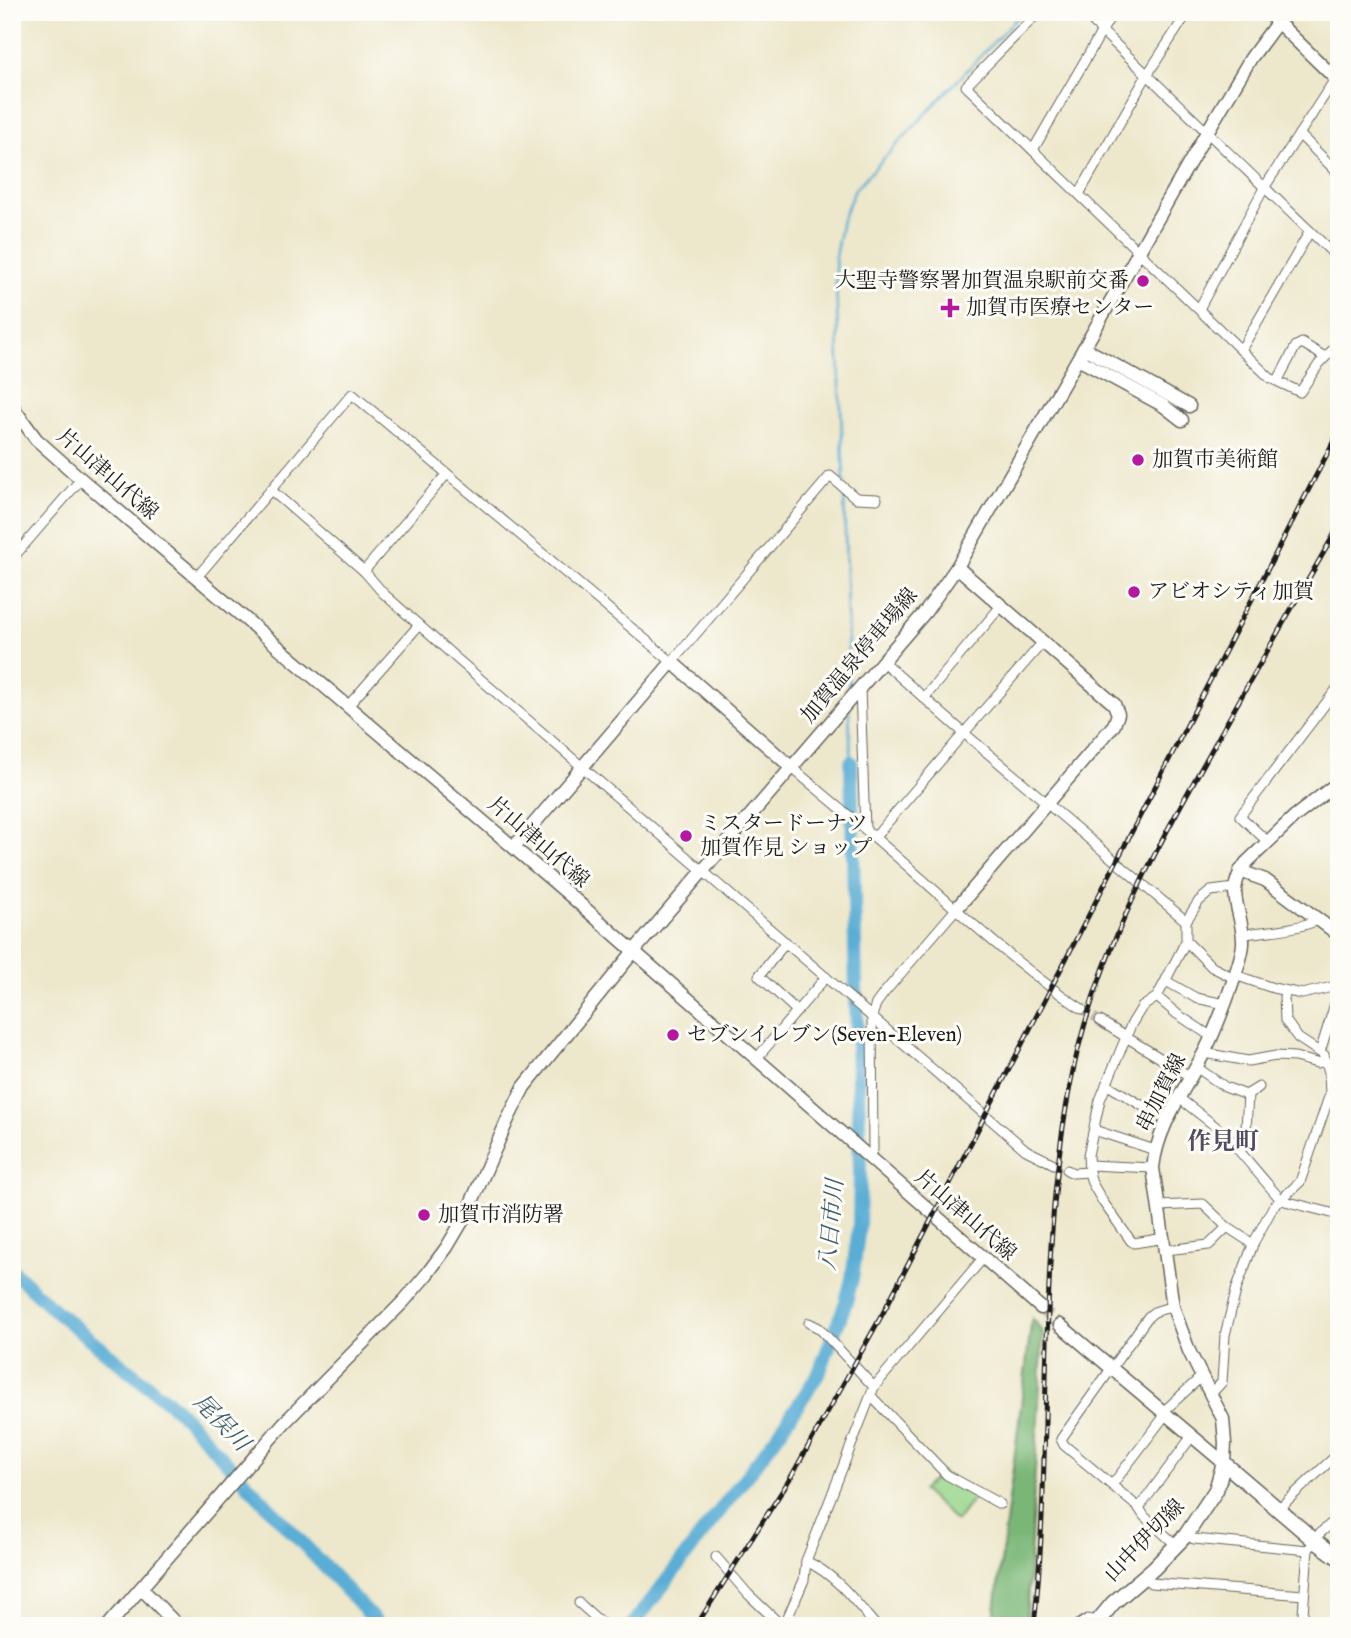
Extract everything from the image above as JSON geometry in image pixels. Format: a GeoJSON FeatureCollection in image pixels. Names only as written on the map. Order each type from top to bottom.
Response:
{"type":"FeatureCollection","features":[{"type":"Feature","properties":{"kind":"main road"},"geometry":{"type":"LineString","coordinates":[[1267,12],[1281,17],[1337,77]]}},
{"type":"Feature","properties":{"kind":"main road","name":"加賀温泉停車場線"},"geometry":{"type":"LineString","coordinates":[[108,1626],[284,1423],[404,1301],[427,1274],[466,1215],[524,1087],[634,951],[926,611],[957,567],[1251,58],[1281,17]]}},
{"type":"Feature","properties":{"kind":"main road"},"geometry":{"type":"LineString","coordinates":[[1081,354],[1189,406]]}},
{"type":"Feature","properties":{"kind":"main road"},"geometry":{"type":"LineString","coordinates":[[1081,354],[1182,420]]}},
{"type":"Feature","properties":{"kind":"main road","name":"片山津山代線"},"geometry":{"type":"LineString","coordinates":[[12,406],[36,439],[634,951],[848,1140],[871,1154],[1041,1308]]}},
{"type":"Feature","properties":{"kind":"main road"},"geometry":{"type":"LineString","coordinates":[[956,909],[1114,725],[1118,714],[1114,704],[957,567]]}},
{"type":"Feature","properties":{"kind":"main road"},"geometry":{"type":"LineString","coordinates":[[514,848],[672,662],[791,767]]}},
{"type":"Feature","properties":{"kind":"main road","name":"串加賀線"},"geometry":{"type":"LineString","coordinates":[[1224,1463],[1223,1419],[1189,1350],[1173,1306],[1153,1168],[1155,1150],[1212,1037],[1234,976],[1243,944],[1235,905],[1235,888],[1240,871],[1305,808],[1339,782]]}},
{"type":"Feature","properties":{"kind":"main road"},"geometry":{"type":"LineString","coordinates":[[1240,871],[1265,880],[1339,935]]}},
{"type":"Feature","properties":{"kind":"main road"},"geometry":{"type":"LineString","coordinates":[[1060,1325],[1278,1509],[1311,1545],[1339,1558]]}},
{"type":"Feature","properties":{"kind":"main road","name":"山中伊切線"},"geometry":{"type":"LineString","coordinates":[[1095,1623],[1181,1540],[1216,1490],[1224,1463]]}},
{"type":"Feature","properties":{"kind":"main road"},"geometry":{"type":"LineString","coordinates":[[142,1589],[178,1626]]}},
{"type":"Feature","properties":{"kind":"street"},"geometry":{"type":"LineString","coordinates":[[1039,12],[966,86],[1270,378],[1300,392],[1325,357],[1339,343]]}},
{"type":"Feature","properties":{"kind":"street"},"geometry":{"type":"LineString","coordinates":[[1082,12],[1339,259]]}},
{"type":"Feature","properties":{"kind":"street"},"geometry":{"type":"LineString","coordinates":[[1033,150],[1113,12]]}},
{"type":"Feature","properties":{"kind":"street"},"geometry":{"type":"LineString","coordinates":[[1079,194],[1147,75],[1188,12]]}},
{"type":"Feature","properties":{"kind":"street"},"geometry":{"type":"LineString","coordinates":[[1199,309],[1264,188],[1337,77]]}},
{"type":"Feature","properties":{"kind":"street"},"geometry":{"type":"LineString","coordinates":[[1299,134],[1339,174]]}},
{"type":"Feature","properties":{"kind":"street"},"geometry":{"type":"LineString","coordinates":[[1241,350],[1310,231]]}},
{"type":"Feature","properties":{"kind":"street"},"geometry":{"type":"LineString","coordinates":[[1278,380],[1296,346],[1302,343],[1325,357]]}},
{"type":"Feature","properties":{"kind":"street"},"geometry":{"type":"LineString","coordinates":[[197,577],[352,394],[672,662],[830,476],[852,495],[863,500],[877,499]]}},
{"type":"Feature","properties":{"kind":"street"},"geometry":{"type":"LineString","coordinates":[[364,571],[446,475]]}},
{"type":"Feature","properties":{"kind":"street"},"geometry":{"type":"LineString","coordinates":[[12,559],[81,478]]}},
{"type":"Feature","properties":{"kind":"street"},"geometry":{"type":"LineString","coordinates":[[271,490],[364,571],[383,593],[419,625],[1026,1150],[1054,1164]]}},
{"type":"Feature","properties":{"kind":"street"},"geometry":{"type":"LineString","coordinates":[[924,698],[1001,606]]}},
{"type":"Feature","properties":{"kind":"street"},"geometry":{"type":"LineString","coordinates":[[348,706],[419,625]]}},
{"type":"Feature","properties":{"kind":"street"},"geometry":{"type":"LineString","coordinates":[[875,837],[1043,642]]}},
{"type":"Feature","properties":{"kind":"street"},"geometry":{"type":"LineString","coordinates":[[882,661],[1186,921]]}},
{"type":"Feature","properties":{"kind":"street"},"geometry":{"type":"LineString","coordinates":[[1268,842],[1240,816],[1339,685]]}},
{"type":"Feature","properties":{"kind":"street"},"geometry":{"type":"LineString","coordinates":[[858,689],[863,828]]}},
{"type":"Feature","properties":{"kind":"street"},"geometry":{"type":"LineString","coordinates":[[791,767],[956,909],[1056,992],[1082,1009]]}},
{"type":"Feature","properties":{"kind":"street"},"geometry":{"type":"LineString","coordinates":[[1227,1227],[1209,1245],[1134,1243],[1097,1193],[1089,1169],[1088,1154],[1106,1084],[1124,1037],[1142,1007],[1157,998],[1186,940],[1186,921],[1199,901],[1211,891],[1235,888]]}},
{"type":"Feature","properties":{"kind":"street"},"geometry":{"type":"LineString","coordinates":[[871,1154],[870,1014],[884,993],[956,909]]}},
{"type":"Feature","properties":{"kind":"street"},"geometry":{"type":"LineString","coordinates":[[1243,934],[1284,930],[1318,920]]}},
{"type":"Feature","properties":{"kind":"street"},"geometry":{"type":"LineString","coordinates":[[1186,940],[1212,967],[1234,976],[1302,994],[1332,987],[1339,991],[1320,1052]]}},
{"type":"Feature","properties":{"kind":"street"},"geometry":{"type":"LineString","coordinates":[[786,942],[759,976],[797,1011]]}},
{"type":"Feature","properties":{"kind":"street"},"geometry":{"type":"LineString","coordinates":[[757,1058],[826,977]]}},
{"type":"Feature","properties":{"kind":"street"},"geometry":{"type":"LineString","coordinates":[[1166,981],[1195,998],[1225,1004]]}},
{"type":"Feature","properties":{"kind":"street"},"geometry":{"type":"LineString","coordinates":[[1211,1394],[1222,1382],[1225,1335],[1237,1287],[1253,1244],[1267,1215],[1300,1182],[1330,1094],[1327,1061],[1320,1052],[1298,1038],[1285,1020],[1286,991]]}},
{"type":"Feature","properties":{"kind":"street"},"geometry":{"type":"LineString","coordinates":[[1157,998],[1212,1037]]}},
{"type":"Feature","properties":{"kind":"street"},"geometry":{"type":"LineString","coordinates":[[1100,1021],[1124,1037],[1224,1087],[1248,1094],[1259,1087]]}},
{"type":"Feature","properties":{"kind":"street"},"geometry":{"type":"LineString","coordinates":[[1204,1053],[1248,1061],[1295,1056],[1317,1063],[1327,1061]]}},
{"type":"Feature","properties":{"kind":"street"},"geometry":{"type":"LineString","coordinates":[[1106,1084],[1168,1121]]}},
{"type":"Feature","properties":{"kind":"street"},"geometry":{"type":"LineString","coordinates":[[1234,1143],[1246,1130],[1248,1094]]}},
{"type":"Feature","properties":{"kind":"street"},"geometry":{"type":"LineString","coordinates":[[1179,1098],[1224,1132],[1281,1200],[1339,1215]]}},
{"type":"Feature","properties":{"kind":"street"},"geometry":{"type":"LineString","coordinates":[[1094,1129],[1155,1150]]}},
{"type":"Feature","properties":{"kind":"street"},"geometry":{"type":"LineString","coordinates":[[1067,1170],[1073,1173],[1089,1169],[1153,1168]]}},
{"type":"Feature","properties":{"kind":"street"},"geometry":{"type":"LineString","coordinates":[[1159,1206],[1203,1204],[1227,1227],[1253,1244]]}},
{"type":"Feature","properties":{"kind":"street"},"geometry":{"type":"LineString","coordinates":[[716,1557],[748,1594],[783,1626],[804,1580],[806,1561],[872,1392],[984,1257]]}},
{"type":"Feature","properties":{"kind":"street"},"geometry":{"type":"LineString","coordinates":[[1173,1306],[1154,1311],[1149,1317],[1061,1439],[1064,1445],[1139,1508],[1144,1516],[1181,1540],[1311,1545]]}},
{"type":"Feature","properties":{"kind":"street"},"geometry":{"type":"LineString","coordinates":[[809,1323],[819,1328],[841,1350],[872,1392],[947,1475],[1000,1504]]}},
{"type":"Feature","properties":{"kind":"street"},"geometry":{"type":"LineString","coordinates":[[1112,1485],[1165,1413],[1202,1376]]}},
{"type":"Feature","properties":{"kind":"street"},"geometry":{"type":"LineString","coordinates":[[1139,1508],[1192,1436]]}},
{"type":"Feature","properties":{"kind":"street"},"geometry":{"type":"LineString","coordinates":[[1278,1509],[1339,1453]]}},
{"type":"Feature","properties":{"kind":"street"},"geometry":{"type":"LineString","coordinates":[[1302,1626],[1311,1545],[1339,1517]]}},
{"type":"Feature","properties":{"kind":"street"},"geometry":{"type":"LineString","coordinates":[[806,1561],[823,1569],[876,1626]]}},
{"type":"Feature","properties":{"kind":"street"},"geometry":{"type":"LineString","coordinates":[[1144,1577],[1151,1583],[1304,1595]]}},
{"type":"Feature","properties":{"kind":"street"},"geometry":{"type":"LineString","coordinates":[[579,1603],[605,1626]]}},
{"type":"Feature","properties":{"kind":"street"},"geometry":{"type":"LineString","coordinates":[[1077,1626],[1083,1620],[1117,1626]]}},
{"type":"Feature","properties":{"kind":"green space"},"geometry":{"type":"Polygon","coordinates":[[[1032,1318],[1043,1332],[1026,1626],[993,1626],[1032,1318]]]}},
{"type":"Feature","properties":{"kind":"green space"},"geometry":{"type":"Polygon","coordinates":[[[941,1473],[977,1494],[956,1521],[922,1490],[941,1473]]]}},
{"type":"Feature","properties":{"kind":"waterway"},"geometry":{"type":"LineString","coordinates":[[844,485],[835,257],[842,220],[855,189],[1022,12]]}},
{"type":"Feature","properties":{"kind":"waterway"},"geometry":{"type":"LineString","coordinates":[[844,491],[849,695]]}},
{"type":"Feature","properties":{"kind":"waterway"},"geometry":{"type":"LineString","coordinates":[[849,708],[851,762]]}},
{"type":"Feature","properties":{"kind":"waterway","name":"八日市川"},"geometry":{"type":"LineString","coordinates":[[632,1626],[780,1432],[819,1373],[852,1279],[859,1227],[860,1172],[851,762]]}},
{"type":"Feature","properties":{"kind":"waterway","name":"尾俣川"},"geometry":{"type":"LineString","coordinates":[[12,1270],[55,1311],[177,1409],[380,1626]]}},
{"type":"Feature","properties":{"kind":"tunnel"},"geometry":{"type":"LineString","coordinates":[[1082,1009],[1100,1021]]}},
{"type":"Feature","properties":{"kind":"tunnel"},"geometry":{"type":"LineString","coordinates":[[1041,1308],[1060,1325]]}},
{"type":"Feature","properties":{"kind":"railway"},"geometry":{"type":"LineString","coordinates":[[696,1626],[791,1477],[883,1313],[1339,431]]}},
{"type":"Feature","properties":{"kind":"railway"},"geometry":{"type":"LineString","coordinates":[[1034,1626],[1040,1557],[1049,1278],[1054,1209],[1061,1140],[1083,1030],[1111,949],[1146,872],[1185,797],[1339,526]]}},
{"type":"Feature","properties":{"kind":"place","name":"大聖寺警察署加賀温泉駅前交番"},"geometry":{"type":"Point","coordinates":[1143,281]}},
{"type":"Feature","properties":{"kind":"place","name":"加賀市医療センター"},"geometry":{"type":"Point","coordinates":[950,308]}},
{"type":"Feature","properties":{"kind":"place","name":"加賀市美術館"},"geometry":{"type":"Point","coordinates":[1138,460]}},
{"type":"Feature","properties":{"kind":"place","name":"アビオシティ加賀"},"geometry":{"type":"Point","coordinates":[1134,592]}},
{"type":"Feature","properties":{"kind":"place","name":"ミスタードーナツ 加賀作見 ショップ"},"geometry":{"type":"Point","coordinates":[686,836]}},
{"type":"Feature","properties":{"kind":"place","name":"セブンイレブン(Seven-Eleven)"},"geometry":{"type":"Point","coordinates":[673,1035]}},
{"type":"Feature","properties":{"kind":"place","name":"加賀市消防署"},"geometry":{"type":"Point","coordinates":[424,1215]}},
{"type":"Feature","properties":{"kind":"district","name":"作見町"},"geometry":{"type":"Point","coordinates":[1223,1142]}}]}
